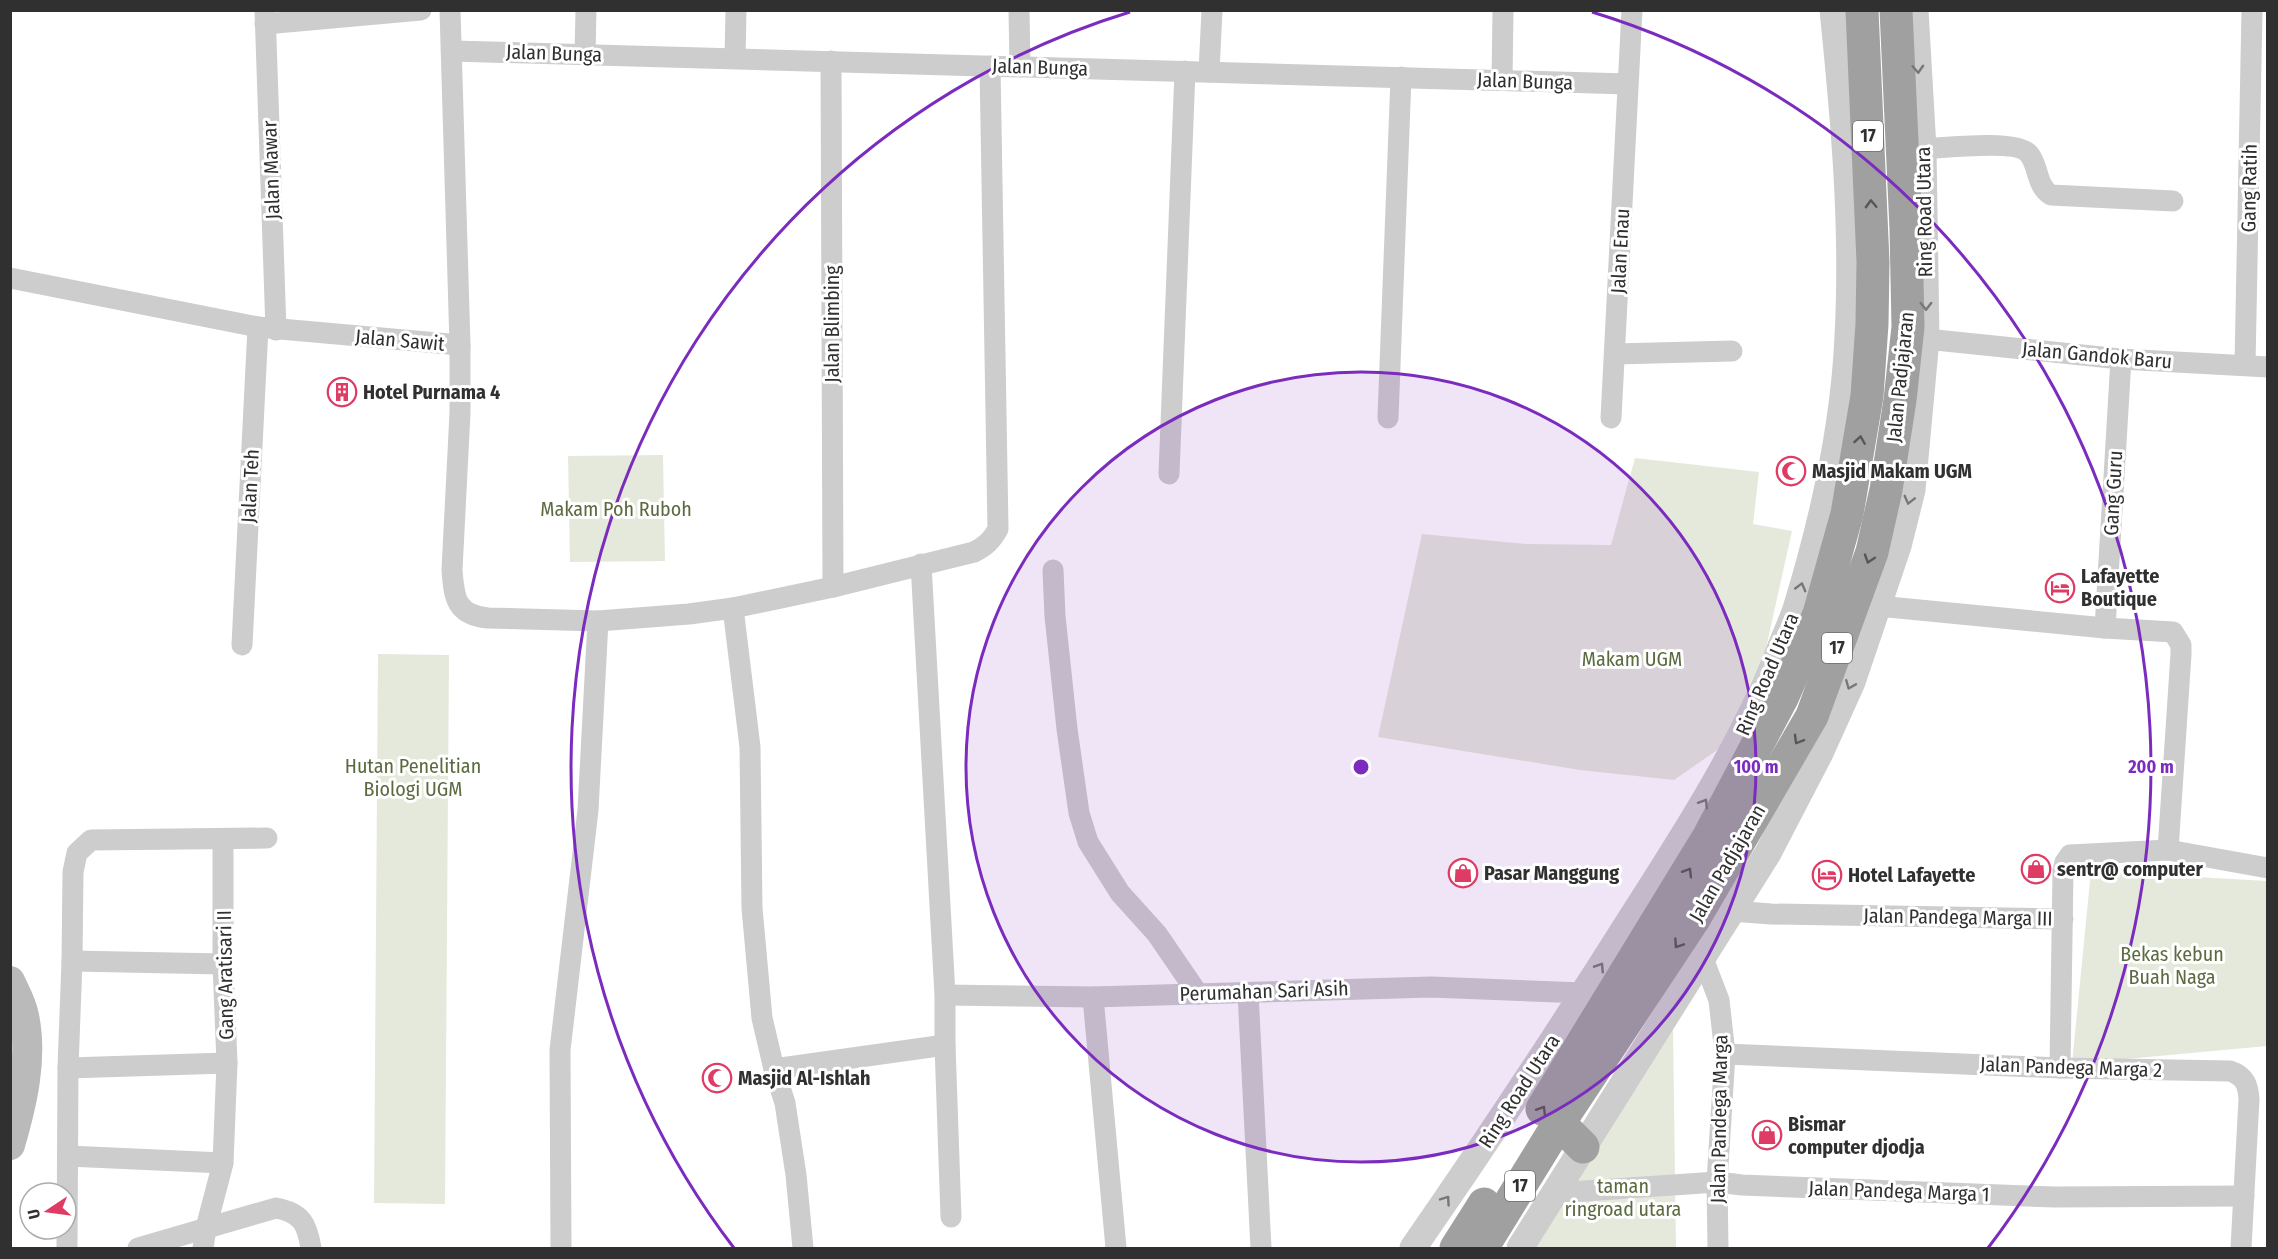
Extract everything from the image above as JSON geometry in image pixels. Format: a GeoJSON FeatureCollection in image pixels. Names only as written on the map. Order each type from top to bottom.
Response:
{"type":"FeatureCollection","features":[{"type":"Feature","properties":{"kind":"highway","name":"Jalan Padjajaran"},"geometry":{"type":"LineString","coordinates":[[1455,1248],[1709,837],[1782,698],[1818,614],[1846,514],[1867,396],[1873,262],[1862,10]]}},
{"type":"Feature","properties":{"kind":"highway","name":"Jalan Padjajaran"},"geometry":{"type":"LineString","coordinates":[[1482,1248],[1559,1123],[1694,919],[1812,716],[1872,552],[1886,490],[1900,400],[1908,327],[1906,229],[1911,15]]}},
{"type":"Feature","properties":{"kind":"highway"},"geometry":{"type":"LineString","coordinates":[[1559,1123],[1583,1147]]}},
{"type":"Feature","properties":{"kind":"main road"},"geometry":{"type":"LineString","coordinates":[[10,981],[24,1015],[27,1055],[24,1087],[10,1144]]}},
{"type":"Feature","properties":{"kind":"street"},"geometry":{"type":"LineString","coordinates":[[265,17],[421,10]]}},
{"type":"Feature","properties":{"kind":"street","name":"Jalan Sawit"},"geometry":{"type":"LineString","coordinates":[[10,278],[267,329],[460,345],[450,10]]}},
{"type":"Feature","properties":{"kind":"street"},"geometry":{"type":"LineString","coordinates":[[585,54],[586,10]]}},
{"type":"Feature","properties":{"kind":"street"},"geometry":{"type":"LineString","coordinates":[[735,58],[736,10]]}},
{"type":"Feature","properties":{"kind":"street"},"geometry":{"type":"LineString","coordinates":[[1019,10],[1020,67]]}},
{"type":"Feature","properties":{"kind":"street"},"geometry":{"type":"LineString","coordinates":[[1209,72],[1212,10]]}},
{"type":"Feature","properties":{"kind":"street"},"geometry":{"type":"LineString","coordinates":[[1502,80],[1503,10]]}},
{"type":"Feature","properties":{"kind":"street","name":"Jalan Enau"},"geometry":{"type":"LineString","coordinates":[[1611,418],[1632,10]]}},
{"type":"Feature","properties":{"kind":"street","name":"Ring Road Utara"},"geometry":{"type":"LineString","coordinates":[[1413,1248],[1484,1146],[1715,786],[1762,692],[1795,611],[1826,493],[1842,400],[1848,336],[1846,164],[1833,10]]}},
{"type":"Feature","properties":{"kind":"street","name":"Gang Ratih"},"geometry":{"type":"LineString","coordinates":[[2245,365],[2259,140],[2252,10]]}},
{"type":"Feature","properties":{"kind":"street","name":"Ring Road Utara"},"geometry":{"type":"LineString","coordinates":[[1520,1248],[1768,853],[1821,753],[1852,682],[1898,546],[1912,490],[1926,339],[1923,149],[1911,15]]}},
{"type":"Feature","properties":{"kind":"street","name":"Jalan Mawar"},"geometry":{"type":"LineString","coordinates":[[265,17],[267,329]]}},
{"type":"Feature","properties":{"kind":"street","name":"Jalan Bunga"},"geometry":{"type":"LineString","coordinates":[[452,51],[1628,84]]}},
{"type":"Feature","properties":{"kind":"street","name":"Jalan Blimbing"},"geometry":{"type":"LineString","coordinates":[[831,61],[833,587]]}},
{"type":"Feature","properties":{"kind":"street"},"geometry":{"type":"LineString","coordinates":[[460,345],[460,413],[452,570],[458,604],[463,611],[476,617],[598,621],[649,618],[733,608],[833,587],[974,552],[985,547],[999,529],[990,66]]}},
{"type":"Feature","properties":{"kind":"street"},"geometry":{"type":"LineString","coordinates":[[1169,474],[1185,71]]}},
{"type":"Feature","properties":{"kind":"street"},"geometry":{"type":"LineString","coordinates":[[1388,418],[1401,77]]}},
{"type":"Feature","properties":{"kind":"street"},"geometry":{"type":"LineString","coordinates":[[1923,149],[2009,146],[2025,150],[2031,155],[2043,188],[2051,195],[2173,201]]}},
{"type":"Feature","properties":{"kind":"street","name":"Jalan Teh"},"geometry":{"type":"LineString","coordinates":[[242,645],[267,329]]}},
{"type":"Feature","properties":{"kind":"street","name":"Jalan Gandok Baru"},"geometry":{"type":"LineString","coordinates":[[1926,339],[2121,359],[2268,367]]}},
{"type":"Feature","properties":{"kind":"street"},"geometry":{"type":"LineString","coordinates":[[1615,354],[1732,351]]}},
{"type":"Feature","properties":{"kind":"street","name":"Gang Guru"},"geometry":{"type":"LineString","coordinates":[[2105,628],[2121,359]]}},
{"type":"Feature","properties":{"kind":"street"},"geometry":{"type":"LineString","coordinates":[[921,564],[945,995],[951,1217]]}},
{"type":"Feature","properties":{"kind":"street"},"geometry":{"type":"LineString","coordinates":[[1053,570],[1055,616],[1067,729],[1079,813],[1088,842],[1120,893],[1157,934],[1198,993]]}},
{"type":"Feature","properties":{"kind":"street"},"geometry":{"type":"LineString","coordinates":[[1878,606],[2105,628],[2174,632],[2181,645],[2168,850]]}},
{"type":"Feature","properties":{"kind":"street"},"geometry":{"type":"LineString","coordinates":[[733,608],[750,747],[752,908],[762,1018],[785,1103],[796,1175],[803,1248]]}},
{"type":"Feature","properties":{"kind":"street"},"geometry":{"type":"LineString","coordinates":[[561,1248],[560,1050],[588,810],[598,621]]}},
{"type":"Feature","properties":{"kind":"street"},"geometry":{"type":"LineString","coordinates":[[68,1248],[68,1068],[73,872],[77,853],[91,840],[267,838]]}},
{"type":"Feature","properties":{"kind":"street","name":"Gang Aratisari II"},"geometry":{"type":"LineString","coordinates":[[205,1238],[223,1163],[227,1063],[222,840]]}},
{"type":"Feature","properties":{"kind":"street","name":"Jalan Pandega Marga III"},"geometry":{"type":"LineString","coordinates":[[1731,911],[1771,914],[2063,919],[2063,871],[2070,855],[2168,850],[2268,868]]}},
{"type":"Feature","properties":{"kind":"street"},"geometry":{"type":"LineString","coordinates":[[2060,1068],[2063,919]]}},
{"type":"Feature","properties":{"kind":"street","name":"Jalan Pandega Marga"},"geometry":{"type":"LineString","coordinates":[[1702,956],[1719,1000],[1725,1054],[1717,1182],[1718,1248]]}},
{"type":"Feature","properties":{"kind":"street"},"geometry":{"type":"LineString","coordinates":[[72,961],[223,964]]}},
{"type":"Feature","properties":{"kind":"street","name":"Perumahan Sari Asih"},"geometry":{"type":"LineString","coordinates":[[945,995],[1093,997],[1431,987],[1583,993]]}},
{"type":"Feature","properties":{"kind":"street"},"geometry":{"type":"LineString","coordinates":[[1248,993],[1261,1248]]}},
{"type":"Feature","properties":{"kind":"street"},"geometry":{"type":"LineString","coordinates":[[1093,997],[1116,1248]]}},
{"type":"Feature","properties":{"kind":"street"},"geometry":{"type":"LineString","coordinates":[[774,1069],[945,1045]]}},
{"type":"Feature","properties":{"kind":"street","name":"Jalan Pandega Marga 2"},"geometry":{"type":"LineString","coordinates":[[1725,1054],[2238,1073],[2248,1088],[2249,1100],[2241,1248]]}},
{"type":"Feature","properties":{"kind":"street"},"geometry":{"type":"LineString","coordinates":[[68,1068],[227,1063]]}},
{"type":"Feature","properties":{"kind":"street"},"geometry":{"type":"LineString","coordinates":[[68,1156],[223,1163]]}},
{"type":"Feature","properties":{"kind":"street","name":"Jalan Pandega Marga 1"},"geometry":{"type":"LineString","coordinates":[[1555,1192],[1717,1182],[1742,1185],[2054,1197],[2244,1196]]}},
{"type":"Feature","properties":{"kind":"street"},"geometry":{"type":"LineString","coordinates":[[138,1248],[205,1238],[276,1208],[291,1211],[303,1221],[311,1248]]}},
{"type":"Feature","properties":{"kind":"green space","name":"Makam Poh Ruboh"},"geometry":{"type":"Polygon","coordinates":[[[663,455],[665,561],[570,562],[568,456],[663,455]]]}},
{"type":"Feature","properties":{"kind":"green space","name":"Makam UGM"},"geometry":{"type":"Polygon","coordinates":[[[1635,458],[1759,472],[1753,524],[1792,531],[1766,648],[1723,746],[1674,780],[1580,770],[1378,737],[1422,534],[1527,544],[1611,545],[1635,458]]]}},
{"type":"Feature","properties":{"kind":"green space","name":"Hutan Penelitian Biologi UGM"},"geometry":{"type":"Polygon","coordinates":[[[378,654],[449,655],[445,1204],[374,1203],[378,654]]]}},
{"type":"Feature","properties":{"kind":"green space","name":"Bekas kebun Buah Naga"},"geometry":{"type":"Polygon","coordinates":[[[2091,871],[2267,881],[2267,1046],[2072,1064],[2091,871]]]}},
{"type":"Feature","properties":{"kind":"green space","name":"taman ringroad utara"},"geometry":{"type":"Polygon","coordinates":[[[1673,1027],[1676,1248],[1531,1248],[1673,1027]]]}},
{"type":"Feature","properties":{"kind":"place","name":"Hotel Purnama 4"},"geometry":{"type":"Point","coordinates":[342,392]}},
{"type":"Feature","properties":{"kind":"place","name":"Masjid Makam UGM"},"geometry":{"type":"Point","coordinates":[1791,471]}},
{"type":"Feature","properties":{"kind":"place","name":"Lafayette Boutique"},"geometry":{"type":"Point","coordinates":[2060,588]}},
{"type":"Feature","properties":{"kind":"place","name":"sentr@ computer"},"geometry":{"type":"Point","coordinates":[2036,869]}},
{"type":"Feature","properties":{"kind":"place","name":"Pasar Manggung"},"geometry":{"type":"Point","coordinates":[1463,873]}},
{"type":"Feature","properties":{"kind":"place","name":"Hotel Lafayette"},"geometry":{"type":"Point","coordinates":[1827,875]}},
{"type":"Feature","properties":{"kind":"place","name":"Masjid Al-Ishlah"},"geometry":{"type":"Point","coordinates":[717,1078]}},
{"type":"Feature","properties":{"kind":"place","name":"Bismar computer djodja"},"geometry":{"type":"Point","coordinates":[1767,1135]}}]}
